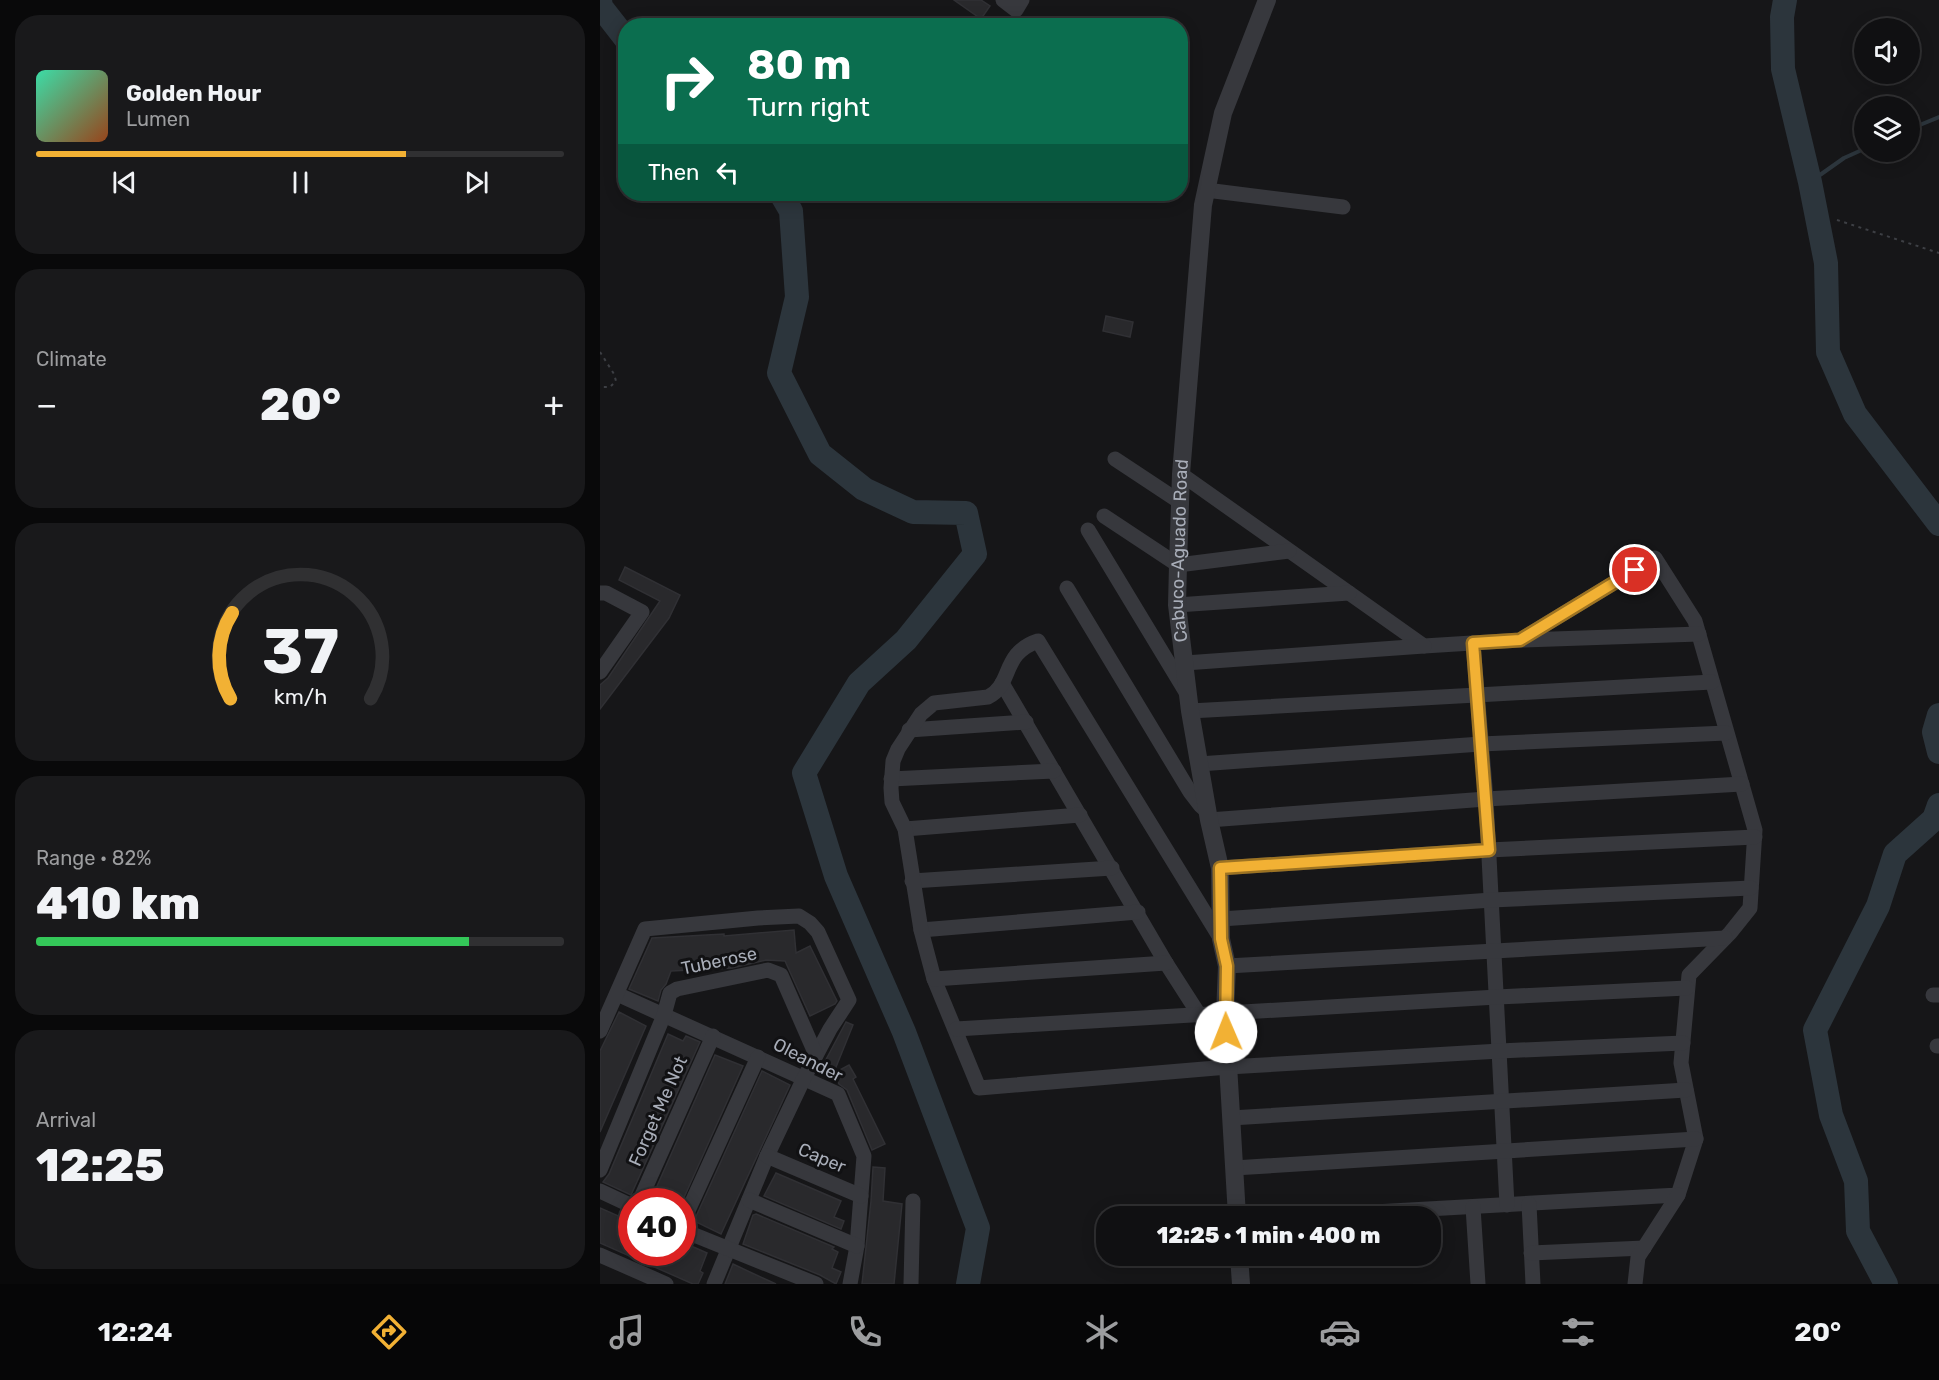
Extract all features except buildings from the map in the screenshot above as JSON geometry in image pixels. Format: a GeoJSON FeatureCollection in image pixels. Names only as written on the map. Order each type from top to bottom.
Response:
{"type":"FeatureCollection","features":[{"type":"Feature","properties":{"kind":"street"},"geometry":{"type":"LineString","coordinates":[[1003,0],[1016,10],[1022,0]]}},
{"type":"Feature","properties":{"kind":"street","name":"Cabuco-Aguado Road"},"geometry":{"type":"LineString","coordinates":[[1236,1206],[1225,1014],[1227,966],[1221,939],[1220,868],[1189,703],[1177,605],[1178,565],[1181,474],[1201,217],[1223,113],[1267,0]]}},
{"type":"Feature","properties":{"kind":"street"},"geometry":{"type":"LineString","coordinates":[[1206,190],[1342,207]]}},
{"type":"Feature","properties":{"kind":"street"},"geometry":{"type":"LineString","coordinates":[[1114,459],[1180,502]]}},
{"type":"Feature","properties":{"kind":"street"},"geometry":{"type":"LineString","coordinates":[[1181,474],[1424,646]]}},
{"type":"Feature","properties":{"kind":"street"},"geometry":{"type":"LineString","coordinates":[[1104,516],[1178,565],[1289,550]]}},
{"type":"Feature","properties":{"kind":"street"},"geometry":{"type":"LineString","coordinates":[[1088,530],[1189,703],[1477,694],[1712,682]]}},
{"type":"Feature","properties":{"kind":"street"},"geometry":{"type":"LineString","coordinates":[[1520,640],[1655,558],[1695,621],[1755,830],[1750,908],[1689,975],[1681,1062],[1696,1138],[1678,1195],[1638,1257],[1635,1284]]}},
{"type":"Feature","properties":{"kind":"street"},"geometry":{"type":"LineString","coordinates":[[1067,588],[1190,792],[1209,816],[1742,784]]}},
{"type":"Feature","properties":{"kind":"street"},"geometry":{"type":"LineString","coordinates":[[600,593],[606,593],[642,612],[600,672]]}},
{"type":"Feature","properties":{"kind":"street"},"geometry":{"type":"LineString","coordinates":[[1177,605],[1349,593]]}},
{"type":"Feature","properties":{"kind":"street"},"geometry":{"type":"LineString","coordinates":[[1185,663],[1520,640],[1699,634]]}},
{"type":"Feature","properties":{"kind":"street"},"geometry":{"type":"LineString","coordinates":[[1221,939],[1038,641],[1021,649],[1014,656],[995,694],[988,697],[934,703],[927,707],[909,730],[893,761],[892,802],[905,829],[921,930],[934,979],[979,1088],[1228,1067],[1683,1043]]}},
{"type":"Feature","properties":{"kind":"street"},"geometry":{"type":"LineString","coordinates":[[1473,643],[1486,799],[1507,1205]]}},
{"type":"Feature","properties":{"kind":"street"},"geometry":{"type":"LineString","coordinates":[[1002,683],[1166,963],[1200,1016]]}},
{"type":"Feature","properties":{"kind":"street"},"geometry":{"type":"LineString","coordinates":[[909,730],[1026,722]]}},
{"type":"Feature","properties":{"kind":"street"},"geometry":{"type":"LineString","coordinates":[[1199,764],[1481,744],[1726,733]]}},
{"type":"Feature","properties":{"kind":"street"},"geometry":{"type":"LineString","coordinates":[[891,779],[1054,771]]}},
{"type":"Feature","properties":{"kind":"street"},"geometry":{"type":"LineString","coordinates":[[905,829],[1080,815]]}},
{"type":"Feature","properties":{"kind":"street"},"geometry":{"type":"LineString","coordinates":[[1220,868],[1489,850],[1755,837]]}},
{"type":"Feature","properties":{"kind":"street"},"geometry":{"type":"LineString","coordinates":[[912,880],[1112,868]]}},
{"type":"Feature","properties":{"kind":"street"},"geometry":{"type":"LineString","coordinates":[[1221,919],[1492,900],[1751,888]]}},
{"type":"Feature","properties":{"kind":"street"},"geometry":{"type":"LineString","coordinates":[[921,930],[1138,912]]}},
{"type":"Feature","properties":{"kind":"street"},"geometry":{"type":"LineString","coordinates":[[600,1031],[645,929],[799,916],[818,932],[849,1000],[830,1029],[804,1078],[767,1156],[714,1284]]}},
{"type":"Feature","properties":{"kind":"street"},"geometry":{"type":"LineString","coordinates":[[1227,966],[1725,938]]}},
{"type":"Feature","properties":{"kind":"street"},"geometry":{"type":"LineString","coordinates":[[934,979],[1166,963]]}},
{"type":"Feature","properties":{"kind":"street","name":"Tuberose"},"geometry":{"type":"LineString","coordinates":[[600,1170],[670,993],[677,989],[768,970],[781,975],[816,1055]]}},
{"type":"Feature","properties":{"kind":"street"},"geometry":{"type":"LineString","coordinates":[[956,1029],[1687,988]]}},
{"type":"Feature","properties":{"kind":"street","name":"Oleander"},"geometry":{"type":"LineString","coordinates":[[616,994],[838,1094],[864,1156],[857,1246],[850,1284]]}},
{"type":"Feature","properties":{"kind":"street","name":"Forget Me Not"},"geometry":{"type":"LineString","coordinates":[[645,1188],[713,1036]]}},
{"type":"Feature","properties":{"kind":"street"},"geometry":{"type":"LineString","coordinates":[[696,1193],[758,1057]]}},
{"type":"Feature","properties":{"kind":"street"},"geometry":{"type":"LineString","coordinates":[[1231,1118],[1686,1090]]}},
{"type":"Feature","properties":{"kind":"street"},"geometry":{"type":"LineString","coordinates":[[1234,1167],[1696,1138]]}},
{"type":"Feature","properties":{"kind":"street","name":"Caper"},"geometry":{"type":"LineString","coordinates":[[767,1156],[861,1196]]}},
{"type":"Feature","properties":{"kind":"street"},"geometry":{"type":"LineString","coordinates":[[600,1191],[618,1199]]}},
{"type":"Feature","properties":{"kind":"street"},"geometry":{"type":"LineString","coordinates":[[1441,1209],[1678,1195]]}},
{"type":"Feature","properties":{"kind":"street"},"geometry":{"type":"LineString","coordinates":[[749,1200],[857,1246]]}},
{"type":"Feature","properties":{"kind":"street"},"geometry":{"type":"LineString","coordinates":[[911,1284],[913,1201]]}},
{"type":"Feature","properties":{"kind":"street"},"geometry":{"type":"LineString","coordinates":[[1529,1204],[1533,1284]]}},
{"type":"Feature","properties":{"kind":"street"},"geometry":{"type":"LineString","coordinates":[[1473,1207],[1478,1284]]}},
{"type":"Feature","properties":{"kind":"street"},"geometry":{"type":"LineString","coordinates":[[696,1236],[816,1284]]}},
{"type":"Feature","properties":{"kind":"street"},"geometry":{"type":"LineString","coordinates":[[1531,1253],[1644,1248]]}},
{"type":"Feature","properties":{"kind":"street"},"geometry":{"type":"LineString","coordinates":[[600,1255],[666,1284]]}},
{"type":"Feature","properties":{"kind":"street"},"geometry":{"type":"LineString","coordinates":[[1240,1266],[1241,1284]]}},
{"type":"Feature","properties":{"kind":"path"},"geometry":{"type":"LineString","coordinates":[[1837,220],[1939,253]]}},
{"type":"Feature","properties":{"kind":"path"},"geometry":{"type":"LineString","coordinates":[[600,352],[616,381],[610,387],[600,387]]}},
{"type":"Feature","properties":{"kind":"waterway"},"geometry":{"type":"LineString","coordinates":[[600,0],[601,7],[618,29]]}},
{"type":"Feature","properties":{"kind":"waterway"},"geometry":{"type":"LineString","coordinates":[[1785,0],[1782,17],[1783,69],[1810,182],[1826,263],[1828,352],[1855,414],[1939,524]]}},
{"type":"Feature","properties":{"kind":"waterway"},"geometry":{"type":"LineString","coordinates":[[1920,125],[1939,117]]}},
{"type":"Feature","properties":{"kind":"waterway"},"geometry":{"type":"LineString","coordinates":[[1810,182],[1854,154]]}},
{"type":"Feature","properties":{"kind":"waterway"},"geometry":{"type":"LineString","coordinates":[[785,201],[791,211],[797,297],[779,373],[820,454],[864,489],[913,512],[966,513],[975,554],[906,640],[859,683],[804,773],[836,876],[904,1032],[978,1228],[968,1284]]}},
{"type":"Feature","properties":{"kind":"waterway"},"geometry":{"type":"LineString","coordinates":[[1939,715],[1934,732],[1939,752]]}},
{"type":"Feature","properties":{"kind":"waterway"},"geometry":{"type":"LineString","coordinates":[[1886,1284],[1858,1231],[1856,1181],[1831,1115],[1815,1030],[1878,906],[1895,854],[1934,819],[1939,805]]}},
{"type":"Feature","properties":{"kind":"route"},"geometry":{"type":"LineString","coordinates":[[1226,1032],[1227,966],[1221,939],[1220,868],[1489,850],[1473,643],[1520,640],[1635,570]]}}]}
